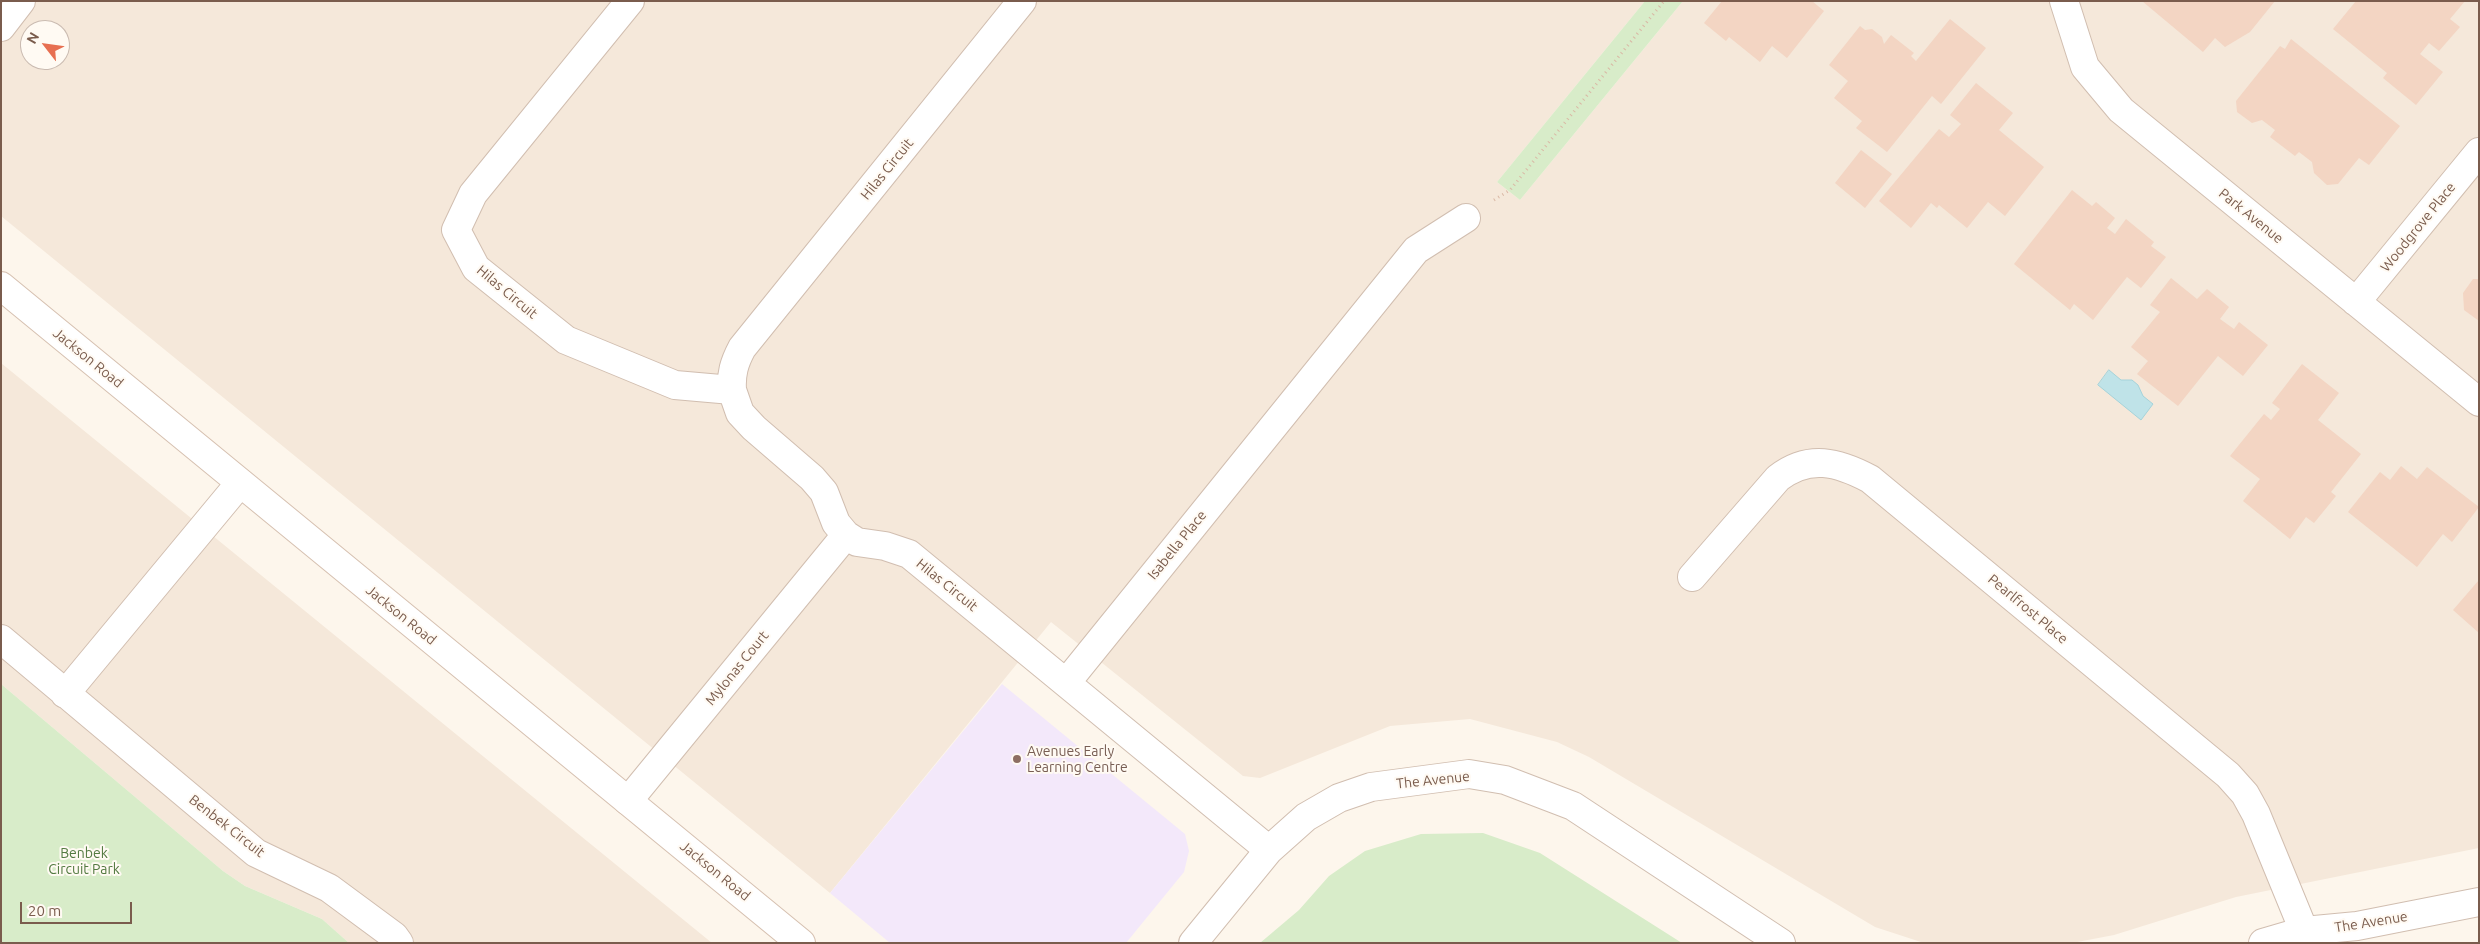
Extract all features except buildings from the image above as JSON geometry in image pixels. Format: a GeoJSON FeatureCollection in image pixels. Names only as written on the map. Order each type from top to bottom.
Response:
{"type":"FeatureCollection","features":[{"type":"Feature","properties":{"kind":"street"},"geometry":{"type":"LineString","coordinates":[[1,27],[21,1]]}},
{"type":"Feature","properties":{"kind":"street","name":"Hilas Circuit"},"geometry":{"type":"LineString","coordinates":[[630,1],[473,194],[456,230],[476,268],[566,340],[675,385],[732,390]]}},
{"type":"Feature","properties":{"kind":"street","name":"Hilas Circuit"},"geometry":{"type":"LineString","coordinates":[[1022,1],[742,348],[735,361],[731,376],[732,390],[740,413],[754,428],[812,478],[824,492],[836,524],[846,536],[856,542],[885,546],[909,554],[1066,683]]}},
{"type":"Feature","properties":{"kind":"street","name":"Park Avenue"},"geometry":{"type":"LineString","coordinates":[[2064,1],[2085,67],[2121,110],[2479,402]]}},
{"type":"Feature","properties":{"kind":"street","name":"Woodgrove Place"},"geometry":{"type":"LineString","coordinates":[[2356,302],[2479,152]]}},
{"type":"Feature","properties":{"kind":"street","name":"Isabella Place"},"geometry":{"type":"LineString","coordinates":[[1066,683],[1416,250],[1466,218]]}},
{"type":"Feature","properties":{"kind":"street","name":"Jackson Road"},"geometry":{"type":"LineString","coordinates":[[1,286],[801,943]]}},
{"type":"Feature","properties":{"kind":"street","name":"Pearlfrost Place"},"geometry":{"type":"LineString","coordinates":[[1692,577],[1778,478],[1791,468],[1807,463],[1828,464],[1852,470],[1870,479],[2228,775],[2246,794],[2256,814],[2304,931]]}},
{"type":"Feature","properties":{"kind":"street"},"geometry":{"type":"LineString","coordinates":[[65,694],[240,483]]}},
{"type":"Feature","properties":{"kind":"street","name":"Mylonas Court"},"geometry":{"type":"LineString","coordinates":[[628,800],[846,536]]}},
{"type":"Feature","properties":{"kind":"street","name":"Benbek Circuit"},"geometry":{"type":"LineString","coordinates":[[1,639],[256,852],[329,888],[394,936],[399,943]]}},
{"type":"Feature","properties":{"kind":"street"},"geometry":{"type":"LineString","coordinates":[[1066,683],[1269,850]]}},
{"type":"Feature","properties":{"kind":"street","name":"The Avenue"},"geometry":{"type":"LineString","coordinates":[[1193,943],[1269,850],[1306,817],[1339,798],[1371,787],[1469,774],[1505,780],[1573,806],[1781,943]]}},
{"type":"Feature","properties":{"kind":"street","name":"The Avenue"},"geometry":{"type":"LineString","coordinates":[[2263,943],[2304,931],[2357,926],[2479,902]]}},
{"type":"Feature","properties":{"kind":"path"},"geometry":{"type":"LineString","coordinates":[[1466,218],[1510,190],[1664,1]]}},
{"type":"Feature","properties":{"kind":"shaded area"},"geometry":{"type":"Polygon","coordinates":[[[1,1],[1645,1],[1497,182],[1520,200],[1683,1],[2479,1],[2479,848],[2236,897],[2114,935],[2072,943],[1924,943],[1875,927],[1589,757],[1557,742],[1470,719],[1390,726],[1260,778],[1243,776],[1051,622],[830,893],[1,216],[1,1]]]}},
{"type":"Feature","properties":{"kind":"shaded area"},"geometry":{"type":"Polygon","coordinates":[[[1,363],[712,943],[349,943],[322,919],[245,886],[223,871],[1,684],[1,363]]]}},
{"type":"Feature","properties":{"kind":"shaded area","name":"Avenues Early Learning Centre"},"geometry":{"type":"Polygon","coordinates":[[[1002,684],[1185,834],[1189,851],[1184,872],[1126,943],[890,943],[830,893],[1002,684]]]}},
{"type":"Feature","properties":{"kind":"green space"},"geometry":{"type":"Polygon","coordinates":[[[1645,1],[1683,1],[1520,200],[1497,182],[1645,1]]]}},
{"type":"Feature","properties":{"kind":"green space","name":"Benbek Circuit Park"},"geometry":{"type":"Polygon","coordinates":[[[1,684],[223,871],[245,886],[322,919],[349,943],[1,943],[1,684]]]}},
{"type":"Feature","properties":{"kind":"green space"},"geometry":{"type":"Polygon","coordinates":[[[1483,833],[1540,853],[1682,943],[1260,943],[1299,910],[1329,876],[1365,851],[1421,834],[1483,833]]]}},
{"type":"Feature","properties":{"kind":"water"},"geometry":{"type":"Polygon","coordinates":[[[2109,370],[2121,380],[2132,380],[2138,385],[2143,396],[2153,404],[2141,420],[2098,385],[2109,370]]]}},
{"type":"Feature","properties":{"kind":"place","name":"Avenues Early Learning Centre"},"geometry":{"type":"Point","coordinates":[1017,759]}}]}
